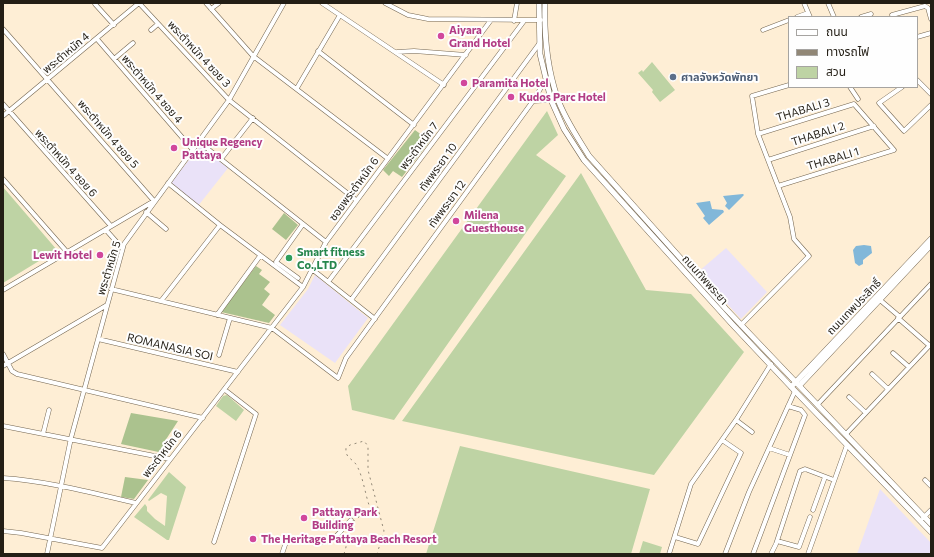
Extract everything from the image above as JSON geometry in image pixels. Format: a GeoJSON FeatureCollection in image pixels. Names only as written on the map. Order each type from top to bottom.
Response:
{"type":"FeatureCollection","features":[{"type":"Feature","properties":{"kind":"main road","name":"ถนนทัพพระยา"},"geometry":{"type":"LineString","coordinates":[[539,3],[539,44],[545,80],[551,100],[564,129],[584,160],[628,211],[732,324],[931,532]]}},
{"type":"Feature","properties":{"kind":"main road","name":"ถนนทัพพระยา"},"geometry":{"type":"LineString","coordinates":[[545,3],[547,53],[557,98],[574,132],[589,156],[741,324],[931,524]]}},
{"type":"Feature","properties":{"kind":"main road","name":"ถนนเทพประสิทธิ์"},"geometry":{"type":"LineString","coordinates":[[793,389],[931,239]]}},
{"type":"Feature","properties":{"kind":"main road","name":"ถนนเทพประสิทธิ์"},"geometry":{"type":"LineString","coordinates":[[798,383],[880,300],[931,245]]}},
{"type":"Feature","properties":{"kind":"street","name":"พระตำหนัก 4 ซอย 3"},"geometry":{"type":"LineString","coordinates":[[139,3],[229,100],[356,200]]}},
{"type":"Feature","properties":{"kind":"street","name":"พระตำหนัก 4"},"geometry":{"type":"LineString","coordinates":[[3,116],[139,3]]}},
{"type":"Feature","properties":{"kind":"street"},"geometry":{"type":"LineString","coordinates":[[206,3],[253,56],[387,158]]}},
{"type":"Feature","properties":{"kind":"street"},"geometry":{"type":"LineString","coordinates":[[211,9],[218,3]]}},
{"type":"Feature","properties":{"kind":"street","name":"พระตำหนัก 5"},"geometry":{"type":"LineString","coordinates":[[46,554],[71,438],[122,248],[146,212],[229,100],[284,3]]}},
{"type":"Feature","properties":{"kind":"street"},"geometry":{"type":"LineString","coordinates":[[322,3],[444,85]]}},
{"type":"Feature","properties":{"kind":"street"},"geometry":{"type":"LineString","coordinates":[[385,3],[397,11],[422,19],[514,21],[545,20]]}},
{"type":"Feature","properties":{"kind":"street"},"geometry":{"type":"LineString","coordinates":[[514,21],[516,3]]}},
{"type":"Feature","properties":{"kind":"street"},"geometry":{"type":"LineString","coordinates":[[804,3],[809,15]]}},
{"type":"Feature","properties":{"kind":"street"},"geometry":{"type":"LineString","coordinates":[[828,3],[834,16]]}},
{"type":"Feature","properties":{"kind":"street"},"geometry":{"type":"LineString","coordinates":[[95,4],[114,25]]}},
{"type":"Feature","properties":{"kind":"street"},"geometry":{"type":"LineString","coordinates":[[892,16],[925,6],[928,8],[931,20]]}},
{"type":"Feature","properties":{"kind":"street"},"geometry":{"type":"LineString","coordinates":[[864,16],[871,14]]}},
{"type":"Feature","properties":{"kind":"street"},"geometry":{"type":"LineString","coordinates":[[297,88],[340,15]]}},
{"type":"Feature","properties":{"kind":"street","name":"ซอยพระตำหนัก 6"},"geometry":{"type":"LineString","coordinates":[[238,372],[303,287],[326,242],[356,200],[444,85],[491,20]]}},
{"type":"Feature","properties":{"kind":"street"},"geometry":{"type":"LineString","coordinates":[[764,30],[788,20]]}},
{"type":"Feature","properties":{"kind":"street","name":"พระตำหนัก 7"},"geometry":{"type":"LineString","coordinates":[[328,282],[524,21]]}},
{"type":"Feature","properties":{"kind":"street"},"geometry":{"type":"LineString","coordinates":[[151,30],[158,24]]}},
{"type":"Feature","properties":{"kind":"street","name":"พระตำหนัก 4 ซอย 5"},"geometry":{"type":"LineString","coordinates":[[3,29],[154,201]]}},
{"type":"Feature","properties":{"kind":"street"},"geometry":{"type":"LineString","coordinates":[[918,37],[931,33]]}},
{"type":"Feature","properties":{"kind":"street","name":"พระตำหนัก 4 ซอย 4"},"geometry":{"type":"LineString","coordinates":[[97,39],[193,150]]}},
{"type":"Feature","properties":{"kind":"street"},"geometry":{"type":"LineString","coordinates":[[114,59],[134,43]]}},
{"type":"Feature","properties":{"kind":"street","name":"ทัพพระยา 10"},"geometry":{"type":"LineString","coordinates":[[350,300],[539,44]]}},
{"type":"Feature","properties":{"kind":"street"},"geometry":{"type":"LineString","coordinates":[[318,51],[414,125]]}},
{"type":"Feature","properties":{"kind":"street"},"geometry":{"type":"LineString","coordinates":[[397,52],[414,51],[466,55]]}},
{"type":"Feature","properties":{"kind":"street"},"geometry":{"type":"LineString","coordinates":[[540,54],[547,53]]}},
{"type":"Feature","properties":{"kind":"street","name":"ทัพพระยา 12"},"geometry":{"type":"LineString","coordinates":[[272,328],[338,378],[346,358],[533,101],[545,80]]}},
{"type":"Feature","properties":{"kind":"street"},"geometry":{"type":"LineString","coordinates":[[918,81],[931,94]]}},
{"type":"Feature","properties":{"kind":"street"},"geometry":{"type":"LineString","coordinates":[[741,324],[809,256],[794,239],[790,217],[758,134],[752,96],[788,85]]}},
{"type":"Feature","properties":{"kind":"street"},"geometry":{"type":"LineString","coordinates":[[851,88],[858,99]]}},
{"type":"Feature","properties":{"kind":"street"},"geometry":{"type":"LineString","coordinates":[[901,88],[879,103],[904,131],[931,105]]}},
{"type":"Feature","properties":{"kind":"street"},"geometry":{"type":"LineString","coordinates":[[533,101],[551,100]]}},
{"type":"Feature","properties":{"kind":"street","name":"พระตำหนัก 4 ซอย 6"},"geometry":{"type":"LineString","coordinates":[[3,104],[111,226]]}},
{"type":"Feature","properties":{"kind":"street","name":"THABALI 3"},"geometry":{"type":"LineString","coordinates":[[758,134],[854,104],[874,126]]}},
{"type":"Feature","properties":{"kind":"street"},"geometry":{"type":"LineString","coordinates":[[221,159],[253,118]]}},
{"type":"Feature","properties":{"kind":"street"},"geometry":{"type":"LineString","coordinates":[[564,129],[571,125]]}},
{"type":"Feature","properties":{"kind":"street","name":"THABALI 1"},"geometry":{"type":"LineString","coordinates":[[778,186],[894,150],[874,126]]}},
{"type":"Feature","properties":{"kind":"street","name":"THABALI 2"},"geometry":{"type":"LineString","coordinates":[[768,160],[874,126]]}},
{"type":"Feature","properties":{"kind":"street"},"geometry":{"type":"LineString","coordinates":[[568,135],[574,132]]}},
{"type":"Feature","properties":{"kind":"street"},"geometry":{"type":"LineString","coordinates":[[199,142],[326,242]]}},
{"type":"Feature","properties":{"kind":"street"},"geometry":{"type":"LineString","coordinates":[[3,179],[67,252]]}},
{"type":"Feature","properties":{"kind":"street"},"geometry":{"type":"LineString","coordinates":[[168,183],[260,256],[303,287]]}},
{"type":"Feature","properties":{"kind":"street"},"geometry":{"type":"LineString","coordinates":[[3,290],[154,201]]}},
{"type":"Feature","properties":{"kind":"street"},"geometry":{"type":"LineString","coordinates":[[628,211],[633,206]]}},
{"type":"Feature","properties":{"kind":"street"},"geometry":{"type":"LineString","coordinates":[[146,212],[166,228]]}},
{"type":"Feature","properties":{"kind":"street"},"geometry":{"type":"LineString","coordinates":[[298,278],[276,262],[303,224]]}},
{"type":"Feature","properties":{"kind":"street"},"geometry":{"type":"LineString","coordinates":[[161,301],[220,225]]}},
{"type":"Feature","properties":{"kind":"street"},"geometry":{"type":"LineString","coordinates":[[106,230],[122,248]]}},
{"type":"Feature","properties":{"kind":"street"},"geometry":{"type":"LineString","coordinates":[[217,315],[260,256]]}},
{"type":"Feature","properties":{"kind":"street"},"geometry":{"type":"LineString","coordinates":[[313,270],[375,318]]}},
{"type":"Feature","properties":{"kind":"street"},"geometry":{"type":"LineString","coordinates":[[818,404],[931,284]]}},
{"type":"Feature","properties":{"kind":"street"},"geometry":{"type":"LineString","coordinates":[[927,288],[931,292]]}},
{"type":"Feature","properties":{"kind":"street"},"geometry":{"type":"LineString","coordinates":[[111,289],[272,328]]}},
{"type":"Feature","properties":{"kind":"street"},"geometry":{"type":"LineString","coordinates":[[846,434],[930,345],[880,300]]}},
{"type":"Feature","properties":{"kind":"street"},"geometry":{"type":"LineString","coordinates":[[3,366],[107,305]]}},
{"type":"Feature","properties":{"kind":"street"},"geometry":{"type":"LineString","coordinates":[[219,355],[230,318]]}},
{"type":"Feature","properties":{"kind":"street","name":"ROMANASIA SOI"},"geometry":{"type":"LineString","coordinates":[[98,339],[238,372]]}},
{"type":"Feature","properties":{"kind":"street"},"geometry":{"type":"LineString","coordinates":[[893,353],[909,368]]}},
{"type":"Feature","properties":{"kind":"street"},"geometry":{"type":"LineString","coordinates":[[3,354],[12,371],[17,374],[84,388],[203,418]]}},
{"type":"Feature","properties":{"kind":"street"},"geometry":{"type":"LineString","coordinates":[[669,554],[692,484],[736,420],[771,364]]}},
{"type":"Feature","properties":{"kind":"street","name":"พระตำหนัก 6"},"geometry":{"type":"LineString","coordinates":[[50,538],[102,548],[170,458],[238,372]]}},
{"type":"Feature","properties":{"kind":"street"},"geometry":{"type":"LineString","coordinates":[[872,374],[888,390]]}},
{"type":"Feature","properties":{"kind":"street"},"geometry":{"type":"LineString","coordinates":[[725,554],[788,406],[793,389]]}},
{"type":"Feature","properties":{"kind":"street"},"geometry":{"type":"LineString","coordinates":[[214,542],[256,414],[225,390]]}},
{"type":"Feature","properties":{"kind":"street"},"geometry":{"type":"LineString","coordinates":[[850,397],[866,413]]}},
{"type":"Feature","properties":{"kind":"street"},"geometry":{"type":"LineString","coordinates":[[753,554],[805,416],[802,410],[788,406]]}},
{"type":"Feature","properties":{"kind":"street"},"geometry":{"type":"LineString","coordinates":[[43,434],[49,410]]}},
{"type":"Feature","properties":{"kind":"street"},"geometry":{"type":"LineString","coordinates":[[736,420],[752,432]]}},
{"type":"Feature","properties":{"kind":"street"},"geometry":{"type":"LineString","coordinates":[[3,426],[170,458]]}},
{"type":"Feature","properties":{"kind":"street"},"geometry":{"type":"LineString","coordinates":[[674,537],[698,544],[741,453],[722,440]]}},
{"type":"Feature","properties":{"kind":"street"},"geometry":{"type":"LineString","coordinates":[[808,554],[847,445]]}},
{"type":"Feature","properties":{"kind":"street"},"geometry":{"type":"LineString","coordinates":[[769,448],[790,455]]}},
{"type":"Feature","properties":{"kind":"street"},"geometry":{"type":"LineString","coordinates":[[771,554],[777,541],[800,471],[805,469],[834,480]]}},
{"type":"Feature","properties":{"kind":"street"},"geometry":{"type":"LineString","coordinates":[[813,510],[825,477]]}},
{"type":"Feature","properties":{"kind":"street"},"geometry":{"type":"LineString","coordinates":[[3,478],[28,480],[61,486],[136,503]]}},
{"type":"Feature","properties":{"kind":"street"},"geometry":{"type":"LineString","coordinates":[[925,480],[931,486]]}},
{"type":"Feature","properties":{"kind":"street"},"geometry":{"type":"LineString","coordinates":[[920,521],[931,510]]}},
{"type":"Feature","properties":{"kind":"street"},"geometry":{"type":"LineString","coordinates":[[777,541],[799,547],[810,517]]}},
{"type":"Feature","properties":{"kind":"street"},"geometry":{"type":"LineString","coordinates":[[282,554],[286,542],[290,539],[319,543],[333,539],[351,520]]}},
{"type":"Feature","properties":{"kind":"street"},"geometry":{"type":"LineString","coordinates":[[3,531],[50,538]]}},
{"type":"Feature","properties":{"kind":"shaded area"},"geometry":{"type":"Polygon","coordinates":[[[200,146],[228,168],[198,206],[170,184],[200,146]]]}},
{"type":"Feature","properties":{"kind":"shaded area"},"geometry":{"type":"Polygon","coordinates":[[[726,248],[767,292],[741,319],[698,272],[726,248]]]}},
{"type":"Feature","properties":{"kind":"shaded area"},"geometry":{"type":"Polygon","coordinates":[[[315,275],[368,318],[335,363],[280,325],[308,289],[315,275]]]}},
{"type":"Feature","properties":{"kind":"shaded area"},"geometry":{"type":"Polygon","coordinates":[[[880,489],[931,543],[931,554],[857,554],[880,489]]]}},
{"type":"Feature","properties":{"kind":"green space"},"geometry":{"type":"Polygon","coordinates":[[[652,62],[675,90],[660,102],[652,92],[653,90],[638,73],[642,70],[643,72],[652,62]]]}},
{"type":"Feature","properties":{"kind":"green space"},"geometry":{"type":"Polygon","coordinates":[[[547,111],[558,135],[536,155],[566,176],[394,420],[352,410],[348,386],[547,111]]]}},
{"type":"Feature","properties":{"kind":"green space"},"geometry":{"type":"Polygon","coordinates":[[[415,130],[430,141],[402,177],[393,171],[389,176],[383,170],[415,130]]]}},
{"type":"Feature","properties":{"kind":"green space"},"geometry":{"type":"Polygon","coordinates":[[[581,173],[646,290],[691,294],[744,352],[654,475],[402,421],[581,173]]]}},
{"type":"Feature","properties":{"kind":"green space"},"geometry":{"type":"Polygon","coordinates":[[[3,187],[57,250],[3,283],[3,187]]]}},
{"type":"Feature","properties":{"kind":"green space"},"geometry":{"type":"Polygon","coordinates":[[[284,213],[298,225],[286,240],[272,229],[284,213]]]}},
{"type":"Feature","properties":{"kind":"green space"},"geometry":{"type":"Polygon","coordinates":[[[256,266],[262,270],[259,274],[270,282],[264,289],[270,294],[262,305],[275,315],[269,323],[221,312],[256,266]]]}},
{"type":"Feature","properties":{"kind":"green space"},"geometry":{"type":"Polygon","coordinates":[[[227,395],[244,410],[236,421],[216,406],[223,396],[227,395]]]}},
{"type":"Feature","properties":{"kind":"green space"},"geometry":{"type":"Polygon","coordinates":[[[131,413],[178,421],[163,444],[172,449],[168,454],[121,444],[131,413]]]}},
{"type":"Feature","properties":{"kind":"green space"},"geometry":{"type":"Polygon","coordinates":[[[460,446],[650,489],[631,554],[426,554],[460,446]]]}},
{"type":"Feature","properties":{"kind":"green space"},"geometry":{"type":"Polygon","coordinates":[[[169,472],[186,487],[169,540],[167,540],[134,517],[145,504],[147,511],[165,526],[167,496],[161,493],[149,501],[148,500],[169,472]]]}},
{"type":"Feature","properties":{"kind":"green space"},"geometry":{"type":"Polygon","coordinates":[[[125,477],[148,480],[134,499],[121,497],[125,477]]]}},
{"type":"Feature","properties":{"kind":"green space"},"geometry":{"type":"Polygon","coordinates":[[[643,541],[662,547],[660,554],[639,554],[643,541]]]}},
{"type":"Feature","properties":{"kind":"water"},"geometry":{"type":"Polygon","coordinates":[[[744,195],[729,210],[725,206],[727,203],[723,196],[744,195]]]}},
{"type":"Feature","properties":{"kind":"water"},"geometry":{"type":"Polygon","coordinates":[[[710,201],[712,209],[723,210],[724,212],[709,225],[703,218],[705,216],[696,203],[710,201]]]}},
{"type":"Feature","properties":{"kind":"water"},"geometry":{"type":"Polygon","coordinates":[[[856,246],[871,246],[872,253],[863,260],[863,264],[859,266],[855,263],[853,250],[856,246]]]}},
{"type":"Feature","properties":{"kind":"railway"},"geometry":{"type":"LineString","coordinates":[[344,554],[346,547],[346,528],[367,510],[369,505],[359,470],[348,456],[346,448],[350,445],[364,441],[368,446],[368,470],[384,531],[377,554]]}},
{"type":"Feature","properties":{"kind":"place","name":"Aiyara Grand Hotel"},"geometry":{"type":"Point","coordinates":[441,36]}},
{"type":"Feature","properties":{"kind":"place","name":"ศาลจังหวัดพัทยา"},"geometry":{"type":"Point","coordinates":[673,77]}},
{"type":"Feature","properties":{"kind":"place","name":"Paramita Hotel"},"geometry":{"type":"Point","coordinates":[464,83]}},
{"type":"Feature","properties":{"kind":"place","name":"Kudos Parc Hotel"},"geometry":{"type":"Point","coordinates":[511,97]}},
{"type":"Feature","properties":{"kind":"place","name":"Unique Regency Pattaya"},"geometry":{"type":"Point","coordinates":[174,148]}},
{"type":"Feature","properties":{"kind":"place","name":"Milena Guesthouse"},"geometry":{"type":"Point","coordinates":[456,221]}},
{"type":"Feature","properties":{"kind":"place","name":"Lewit Hotel"},"geometry":{"type":"Point","coordinates":[100,255]}},
{"type":"Feature","properties":{"kind":"place","name":"Smart fitness Co.,LTD"},"geometry":{"type":"Point","coordinates":[289,258]}},
{"type":"Feature","properties":{"kind":"place","name":"Pattaya Park Building"},"geometry":{"type":"Point","coordinates":[304,518]}},
{"type":"Feature","properties":{"kind":"place","name":"The Heritage Pattaya Beach Resort"},"geometry":{"type":"Point","coordinates":[253,539]}}]}
